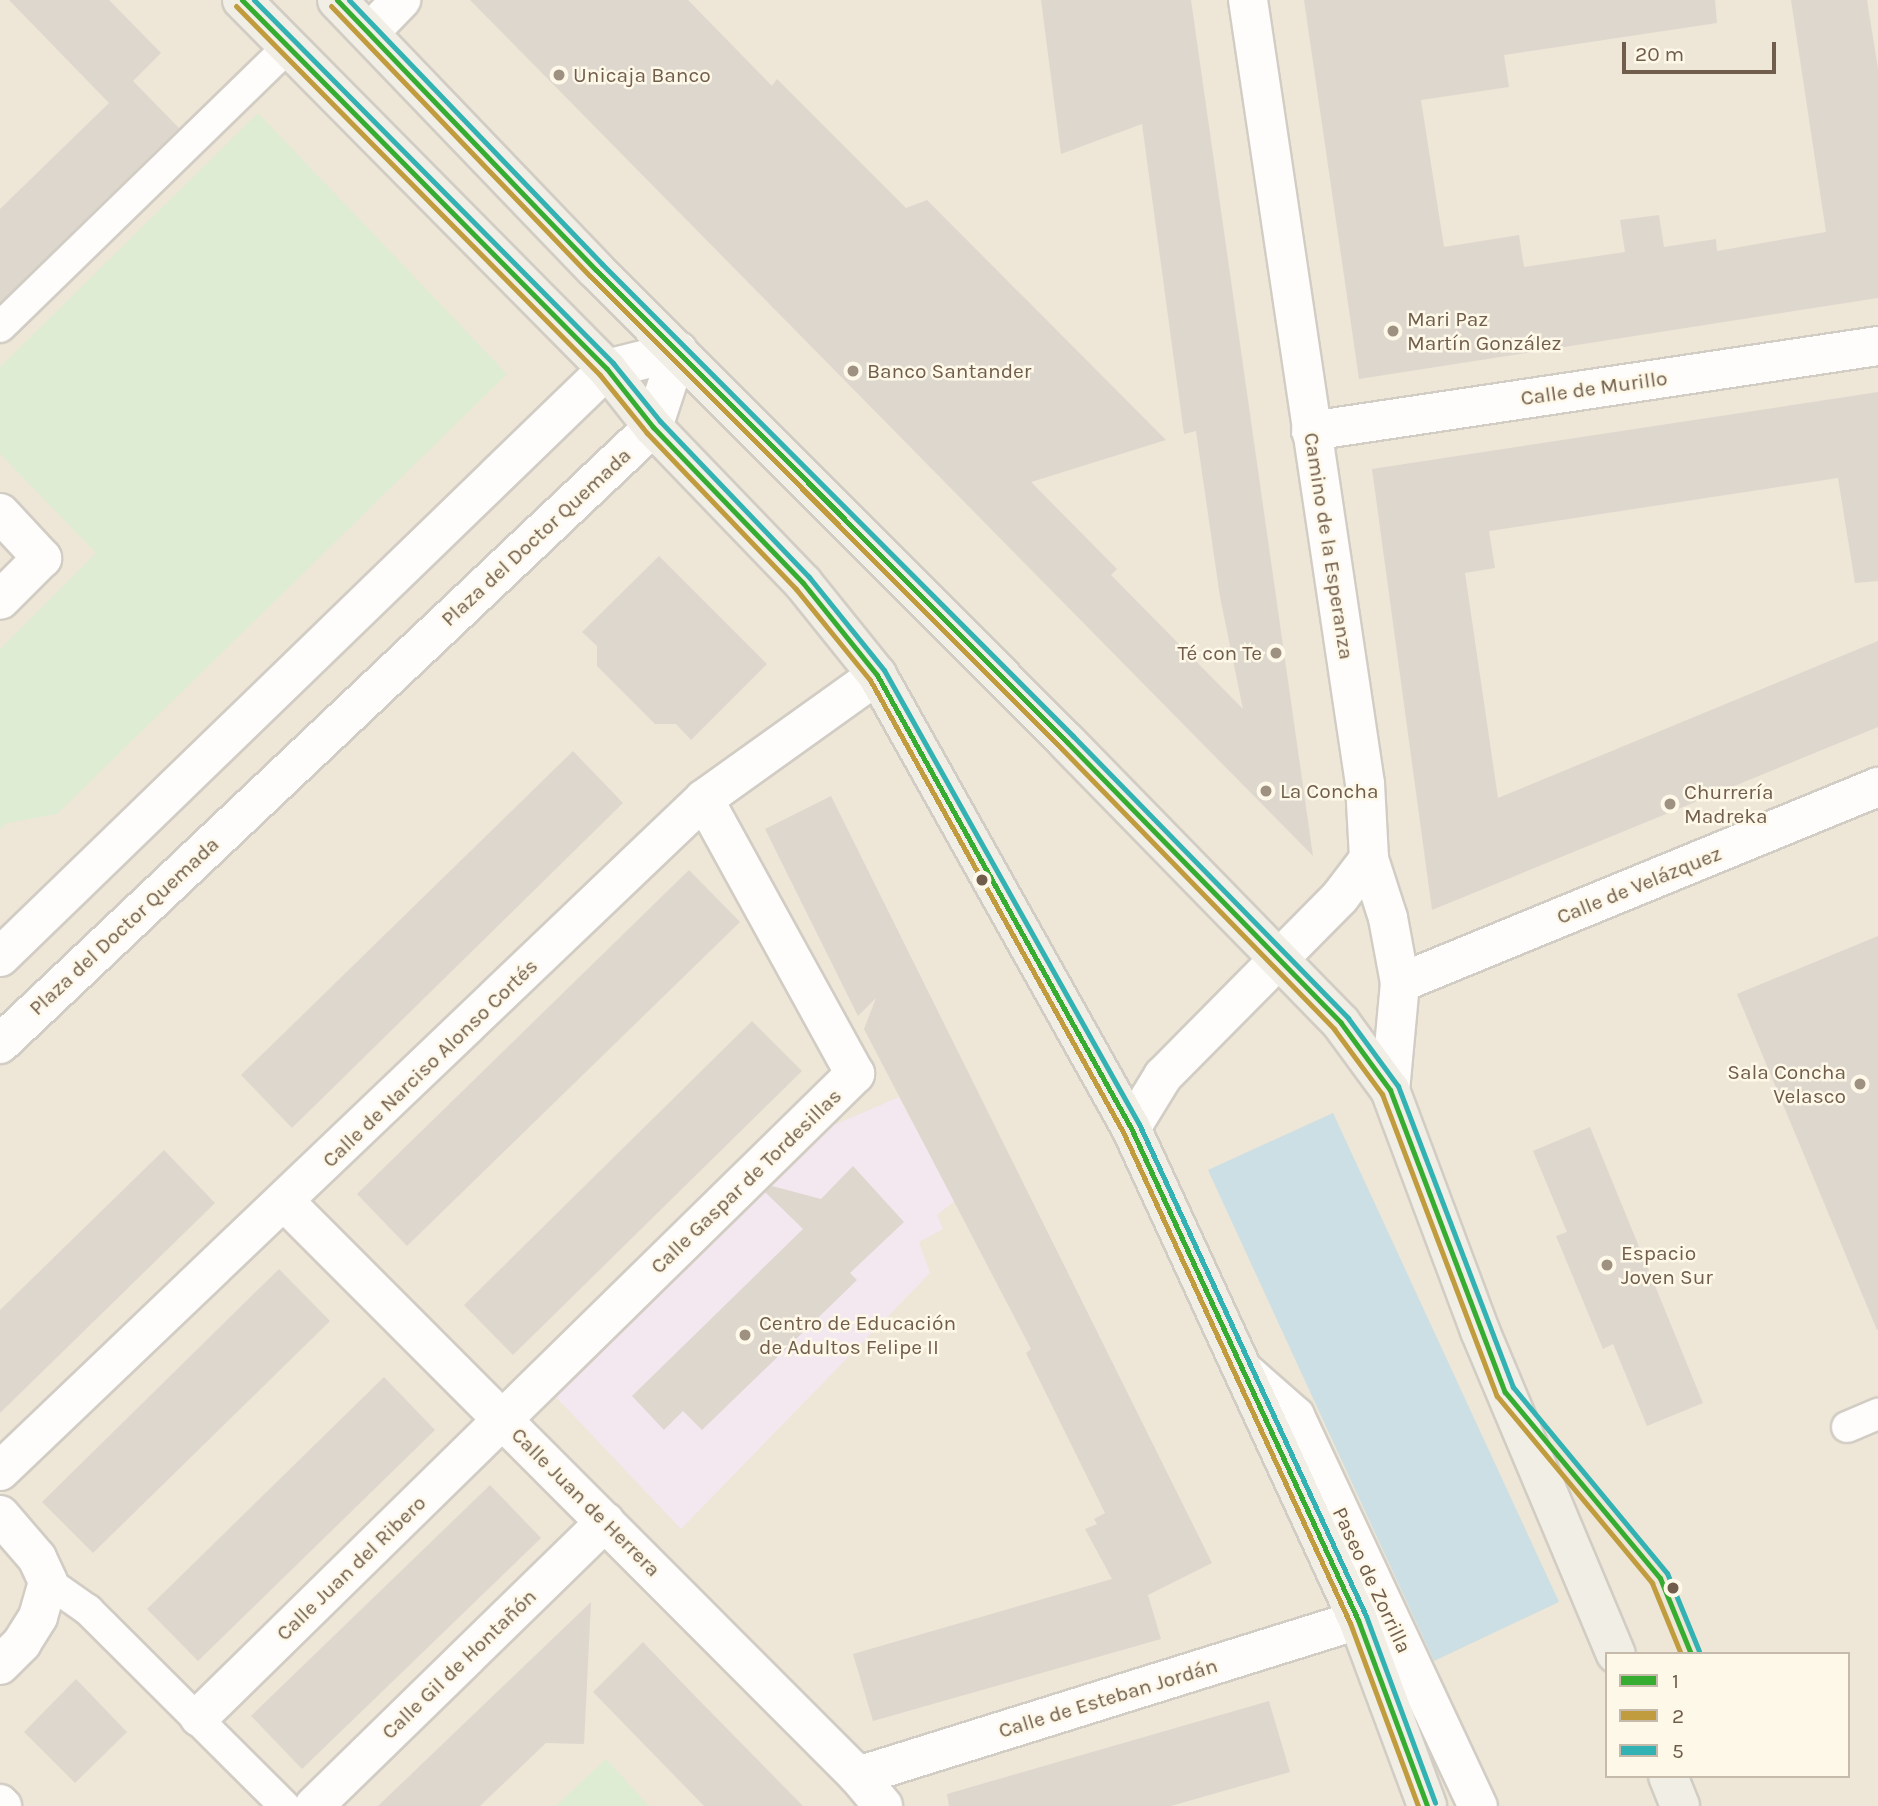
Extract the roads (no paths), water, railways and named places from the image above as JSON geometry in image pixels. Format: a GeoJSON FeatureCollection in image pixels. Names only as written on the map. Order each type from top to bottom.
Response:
{"type":"FeatureCollection","features":[{"type":"Feature","properties":{"kind":"main road","name":"Paseo de Zorrilla"},"geometry":{"type":"LineString","coordinates":[[242,0],[607,369],[653,427],[803,583],[877,675],[1131,1128],[1359,1620],[1427,1806]]}},
{"type":"Feature","properties":{"kind":"main road"},"geometry":{"type":"LineString","coordinates":[[337,0],[596,270],[1067,742],[1341,1023],[1390,1090],[1479,1331],[1615,1652]]}},
{"type":"Feature","properties":{"kind":"main road"},"geometry":{"type":"LineString","coordinates":[[1669,1778],[1680,1806]]}},
{"type":"Feature","properties":{"kind":"street"},"geometry":{"type":"LineString","coordinates":[[370,32],[401,0]]}},
{"type":"Feature","properties":{"kind":"street","name":"Camino de la Esperanza"},"geometry":{"type":"LineString","coordinates":[[1248,0],[1365,784],[1369,859],[1388,918],[1400,983],[1390,1090]]}},
{"type":"Feature","properties":{"kind":"street"},"geometry":{"type":"LineString","coordinates":[[0,327],[288,47]]}},
{"type":"Feature","properties":{"kind":"street","name":"Calle de Murillo"},"geometry":{"type":"LineString","coordinates":[[1311,431],[1878,346]]}},
{"type":"Feature","properties":{"kind":"street"},"geometry":{"type":"LineString","coordinates":[[0,957],[607,369],[678,351]]}},
{"type":"Feature","properties":{"kind":"street","name":"Plaza del Doctor Quemada"},"geometry":{"type":"LineString","coordinates":[[0,1044],[653,427],[678,351]]}},
{"type":"Feature","properties":{"kind":"street"},"geometry":{"type":"LineString","coordinates":[[0,513],[42,558],[0,600]]}},
{"type":"Feature","properties":{"kind":"street","name":"Calle de Narciso Alonso Cortés"},"geometry":{"type":"LineString","coordinates":[[0,1471],[705,799],[877,675]]}},
{"type":"Feature","properties":{"kind":"street","name":"Calle de Velázquez"},"geometry":{"type":"LineString","coordinates":[[1400,983],[1878,788]]}},
{"type":"Feature","properties":{"kind":"street","name":"Calle Gaspar de Tordesillas"},"geometry":{"type":"LineString","coordinates":[[503,1420],[855,1074],[705,799]]}},
{"type":"Feature","properties":{"kind":"street"},"geometry":{"type":"LineString","coordinates":[[1131,1128],[1163,1076],[1339,897],[1369,859]]}},
{"type":"Feature","properties":{"kind":"street","name":"Calle Juan de Herrera"},"geometry":{"type":"LineString","coordinates":[[285,1202],[858,1776],[883,1806]]}},
{"type":"Feature","properties":{"kind":"street","name":"Paseo de Zorrilla"},"geometry":{"type":"LineString","coordinates":[[1244,1371],[1295,1416],[1478,1806]]}},
{"type":"Feature","properties":{"kind":"street"},"geometry":{"type":"LineString","coordinates":[[1847,1427],[1878,1414]]}},
{"type":"Feature","properties":{"kind":"street","name":"Calle Juan del Ribero"},"geometry":{"type":"LineString","coordinates":[[199,1717],[503,1420]]}},
{"type":"Feature","properties":{"kind":"street"},"geometry":{"type":"LineString","coordinates":[[0,1515],[37,1558],[48,1582],[88,1610],[199,1717],[285,1806]]}},
{"type":"Feature","properties":{"kind":"street","name":"Calle Gil de Hontañón"},"geometry":{"type":"LineString","coordinates":[[314,1806],[605,1522]]}},
{"type":"Feature","properties":{"kind":"street"},"geometry":{"type":"LineString","coordinates":[[0,1665],[22,1643],[38,1617],[48,1582]]}},
{"type":"Feature","properties":{"kind":"street","name":"Calle de Esteban Jordán"},"geometry":{"type":"LineString","coordinates":[[858,1776],[1359,1620]]}},
{"type":"Feature","properties":{"kind":"place","name":"Unicaja Banco"},"geometry":{"type":"Point","coordinates":[559,75]}},
{"type":"Feature","properties":{"kind":"place","name":"Mari Paz Martín González"},"geometry":{"type":"Point","coordinates":[1393,331]}},
{"type":"Feature","properties":{"kind":"place","name":"Banco Santander"},"geometry":{"type":"Point","coordinates":[853,371]}},
{"type":"Feature","properties":{"kind":"place","name":"Té con Te"},"geometry":{"type":"Point","coordinates":[1276,653]}},
{"type":"Feature","properties":{"kind":"place","name":"La Concha"},"geometry":{"type":"Point","coordinates":[1266,791]}},
{"type":"Feature","properties":{"kind":"place","name":"Churrería Madreka"},"geometry":{"type":"Point","coordinates":[1670,804]}},
{"type":"Feature","properties":{"kind":"place","name":"Sala Concha Velasco"},"geometry":{"type":"Point","coordinates":[1860,1084]}},
{"type":"Feature","properties":{"kind":"place","name":"Espacio Joven Sur"},"geometry":{"type":"Point","coordinates":[1607,1265]}},
{"type":"Feature","properties":{"kind":"place","name":"Centro de Educación de Adultos Felipe II"},"geometry":{"type":"Point","coordinates":[745,1335]}}]}
